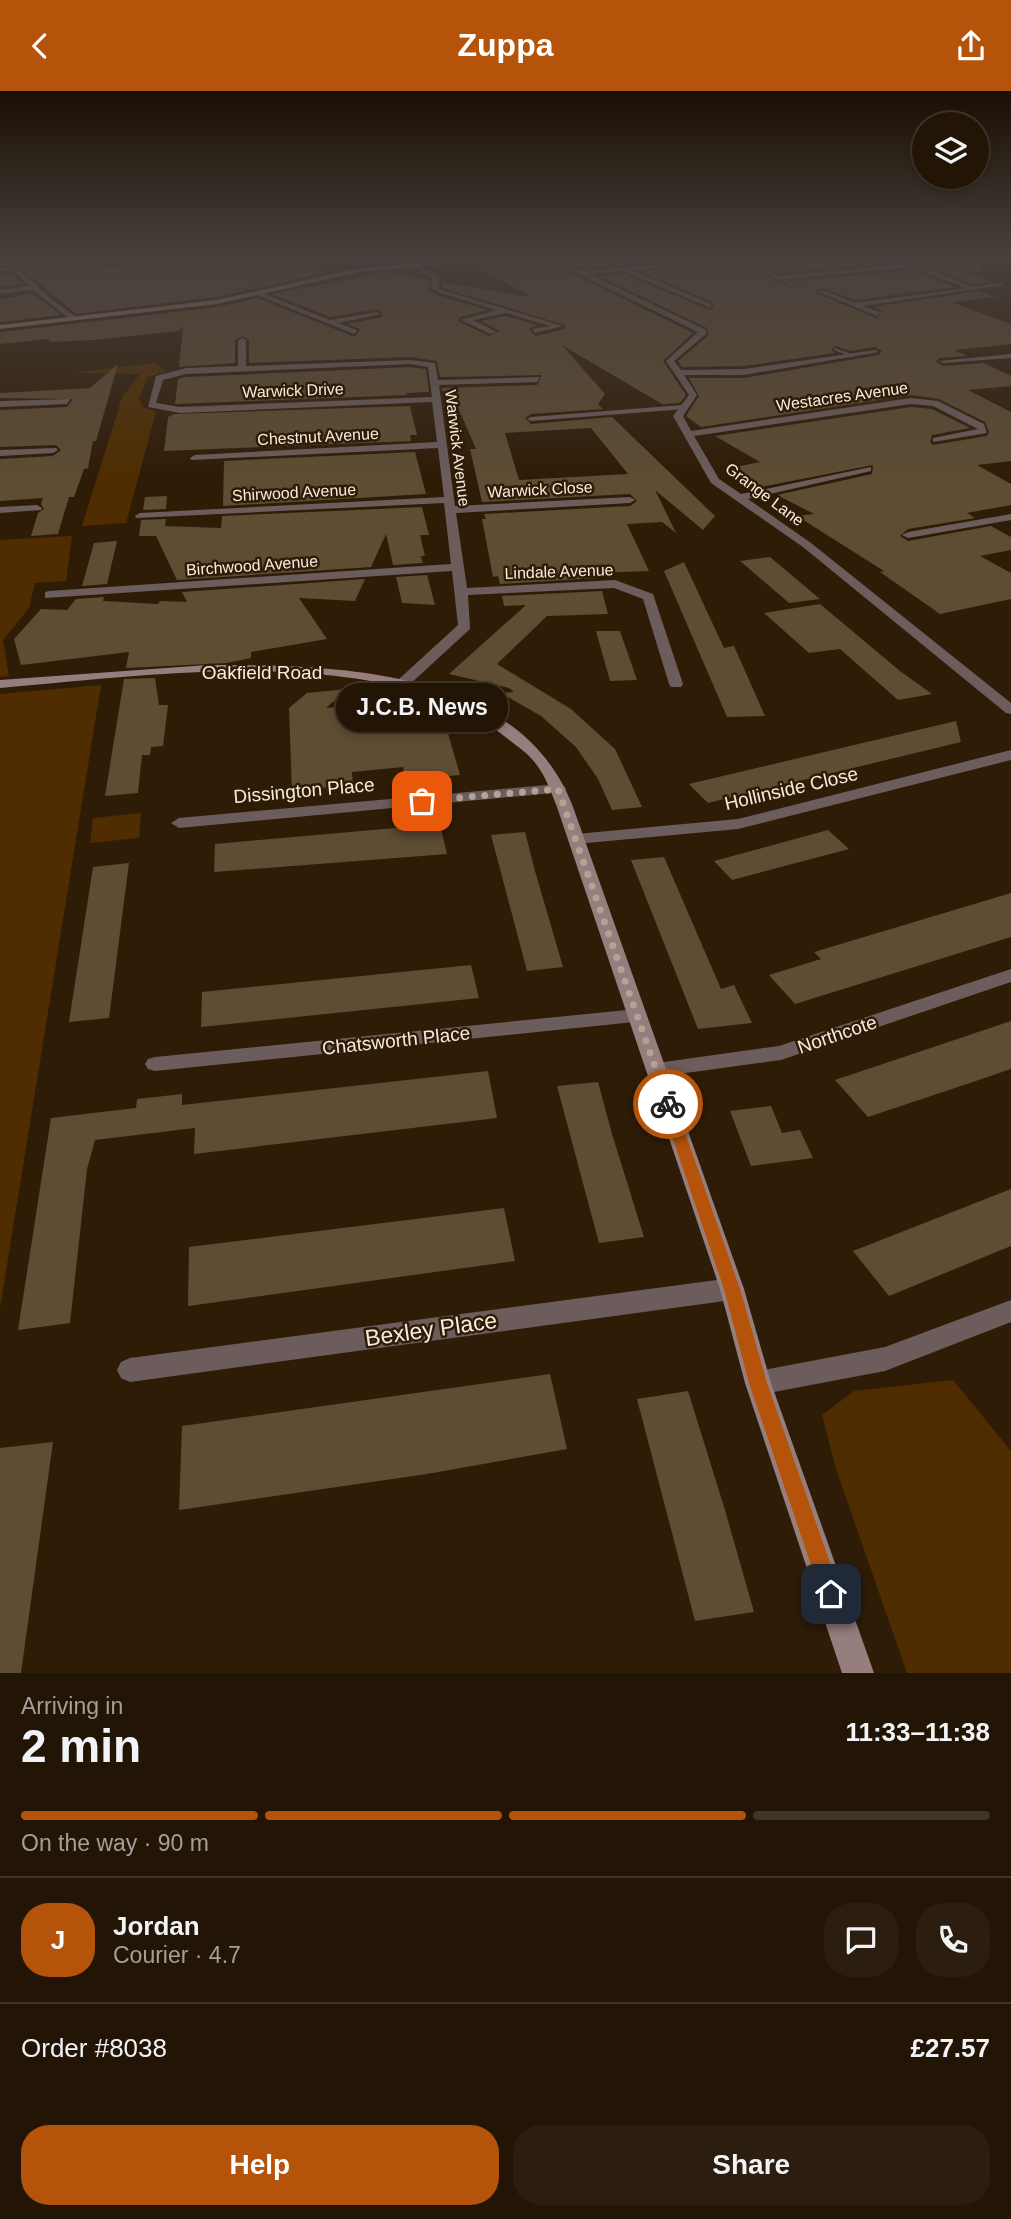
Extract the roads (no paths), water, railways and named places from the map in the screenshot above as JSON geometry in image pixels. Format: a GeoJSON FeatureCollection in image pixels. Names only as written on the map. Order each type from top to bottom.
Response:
{"type":"FeatureCollection","features":[{"type":"Feature","properties":{"kind":"street"},"geometry":{"type":"LineString","coordinates":[[349,330],[354,332]]}},
{"type":"Feature","properties":{"kind":"street"},"geometry":{"type":"LineString","coordinates":[[536,331],[541,330]]}},
{"type":"Feature","properties":{"kind":"street","name":"Grange Lane"},"geometry":{"type":"LineString","coordinates":[[699,330],[703,332],[670,361],[693,395],[678,416],[716,481],[807,545],[1011,710]]}},
{"type":"Feature","properties":{"kind":"street"},"geometry":{"type":"LineString","coordinates":[[229,340],[255,339]]}},
{"type":"Feature","properties":{"kind":"street"},"geometry":{"type":"LineString","coordinates":[[242,340],[242,368]]}},
{"type":"Feature","properties":{"kind":"street"},"geometry":{"type":"LineString","coordinates":[[680,373],[744,372],[875,352]]}},
{"type":"Feature","properties":{"kind":"street"},"geometry":{"type":"LineString","coordinates":[[943,361],[1001,357],[1011,359]]}},
{"type":"Feature","properties":{"kind":"street","name":"Warwick Avenue"},"geometry":{"type":"LineString","coordinates":[[151,405],[159,378],[186,371],[410,362],[432,365],[465,626],[403,683]]}},
{"type":"Feature","properties":{"kind":"street"},"geometry":{"type":"LineString","coordinates":[[434,383],[539,375],[547,383]]}},
{"type":"Feature","properties":{"kind":"street","name":"Warwick Drive"},"geometry":{"type":"LineString","coordinates":[[151,405],[180,410],[436,399]]}},
{"type":"Feature","properties":{"kind":"street"},"geometry":{"type":"LineString","coordinates":[[0,404],[67,401]]}},
{"type":"Feature","properties":{"kind":"street","name":"Westacres Avenue"},"geometry":{"type":"LineString","coordinates":[[690,434],[911,401],[935,403],[981,426],[984,431],[932,438],[948,446]]}},
{"type":"Feature","properties":{"kind":"street","name":"Chestnut Avenue"},"geometry":{"type":"LineString","coordinates":[[195,458],[442,445]]}},
{"type":"Feature","properties":{"kind":"street"},"geometry":{"type":"LineString","coordinates":[[0,453],[53,450]]}},
{"type":"Feature","properties":{"kind":"street"},"geometry":{"type":"LineString","coordinates":[[738,498],[863,467],[878,475]]}},
{"type":"Feature","properties":{"kind":"street","name":"Warwick Close"},"geometry":{"type":"LineString","coordinates":[[450,505],[630,500]]}},
{"type":"Feature","properties":{"kind":"street","name":"Shirwood Avenue"},"geometry":{"type":"LineString","coordinates":[[140,516],[450,505]]}},
{"type":"Feature","properties":{"kind":"street"},"geometry":{"type":"LineString","coordinates":[[0,510],[37,508]]}},
{"type":"Feature","properties":{"kind":"street"},"geometry":{"type":"LineString","coordinates":[[908,535],[1011,517]]}},
{"type":"Feature","properties":{"kind":"street","name":"Birchwood Avenue"},"geometry":{"type":"LineString","coordinates":[[49,595],[458,567]]}},
{"type":"Feature","properties":{"kind":"street","name":"Lindale Avenue"},"geometry":{"type":"LineString","coordinates":[[461,592],[615,584],[649,597],[677,684]]}},
{"type":"Feature","properties":{"kind":"street","name":"Oakfield Road"},"geometry":{"type":"LineString","coordinates":[[0,684],[299,668],[403,683],[456,700],[486,714],[539,758],[558,789],[657,1070],[732,1289],[758,1383],[858,1673]]}},
{"type":"Feature","properties":{"kind":"street","name":"Hollinside Close"},"geometry":{"type":"LineString","coordinates":[[576,839],[738,824],[1011,755]]}},
{"type":"Feature","properties":{"kind":"street","name":"Dissington Place"},"geometry":{"type":"LineString","coordinates":[[179,823],[558,789]]}},
{"type":"Feature","properties":{"kind":"street","name":"Northcote"},"geometry":{"type":"LineString","coordinates":[[657,1070],[782,1053],[1011,975]]}},
{"type":"Feature","properties":{"kind":"street","name":"Chatsworth Place"},"geometry":{"type":"LineString","coordinates":[[155,1064],[637,1016]]}},
{"type":"Feature","properties":{"kind":"street","name":"Bexley Place"},"geometry":{"type":"LineString","coordinates":[[130,1370],[732,1289]]}},
{"type":"Feature","properties":{"kind":"street"},"geometry":{"type":"LineString","coordinates":[[758,1383],[885,1359],[1011,1311]]}},
{"type":"Feature","properties":{"kind":"lane"},"geometry":{"type":"LineString","coordinates":[[836,349],[852,355]]}},
{"type":"Feature","properties":{"kind":"lane"},"geometry":{"type":"LineString","coordinates":[[531,419],[682,407]]}},
{"type":"Feature","properties":{"kind":"place","name":"J.C.B. News"},"geometry":{"type":"Point","coordinates":[422,801]}}]}
